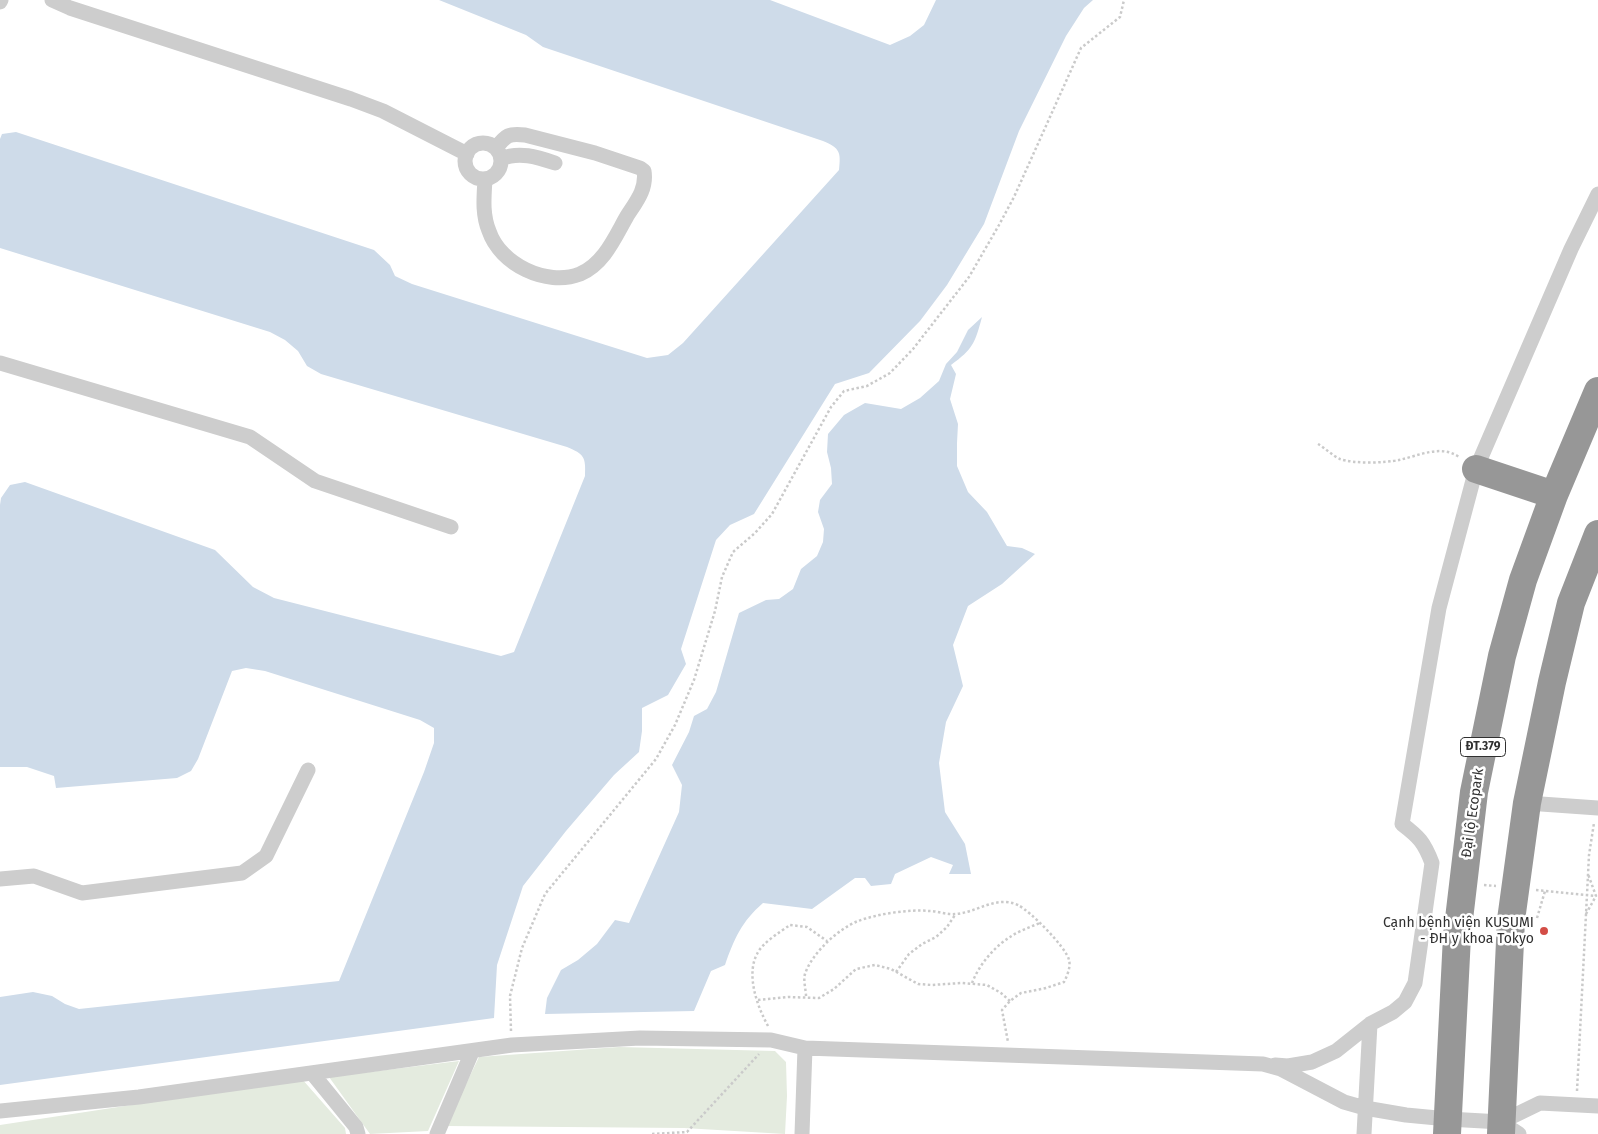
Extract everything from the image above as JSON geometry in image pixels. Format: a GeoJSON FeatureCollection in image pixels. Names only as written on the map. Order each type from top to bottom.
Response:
{"type":"FeatureCollection","features":[{"type":"Feature","properties":{"kind":"highway","name":"Đại lộ Ecopark"},"geometry":{"type":"LineString","coordinates":[[1448,1127],[1457,936],[1474,792],[1502,656],[1522,580],[1554,495],[1598,391]]}},
{"type":"Feature","properties":{"kind":"highway"},"geometry":{"type":"LineString","coordinates":[[1476,470],[1554,495]]}},
{"type":"Feature","properties":{"kind":"highway"},"geometry":{"type":"LineString","coordinates":[[1507,1130],[1511,920],[1527,803],[1552,682],[1571,603],[1598,534]]}},
{"type":"Feature","properties":{"kind":"street"},"geometry":{"type":"LineString","coordinates":[[52,0],[70,8],[359,102],[403,121],[467,154]]}},
{"type":"Feature","properties":{"kind":"street"},"geometry":{"type":"LineString","coordinates":[[485,179],[483,211],[489,233],[501,252],[519,267],[542,276],[564,277],[580,274],[597,262],[610,247],[645,184],[644,171],[595,153],[516,134],[507,135],[499,153],[499,170],[490,178],[485,179],[474,176],[469,172],[465,162],[467,154],[478,143],[491,144],[499,153],[522,155],[555,164]]}},
{"type":"Feature","properties":{"kind":"street"},"geometry":{"type":"LineString","coordinates":[[0,1111],[139,1097],[512,1045],[640,1038],[771,1040],[805,1048],[1288,1066],[1312,1062],[1336,1051],[1370,1024],[1393,1012],[1405,1002],[1415,983],[1432,863],[1426,846],[1402,824],[1439,608],[1476,470],[1572,249],[1598,194]]}},
{"type":"Feature","properties":{"kind":"street"},"geometry":{"type":"LineString","coordinates":[[0,363],[250,437],[315,481],[451,527]]}},
{"type":"Feature","properties":{"kind":"street"},"geometry":{"type":"LineString","coordinates":[[0,879],[34,876],[82,893],[242,872],[266,856],[308,770]]}},
{"type":"Feature","properties":{"kind":"street"},"geometry":{"type":"LineString","coordinates":[[1527,803],[1597,808]]}},
{"type":"Feature","properties":{"kind":"street"},"geometry":{"type":"LineString","coordinates":[[1364,1134],[1370,1024]]}},
{"type":"Feature","properties":{"kind":"street"},"geometry":{"type":"LineString","coordinates":[[802,1134],[805,1048]]}},
{"type":"Feature","properties":{"kind":"street"},"geometry":{"type":"LineString","coordinates":[[437,1134],[472,1052]]}},
{"type":"Feature","properties":{"kind":"street"},"geometry":{"type":"LineString","coordinates":[[1263,1064],[1281,1069],[1331,1097],[1365,1108],[1406,1115],[1448,1127],[1507,1130],[1540,1103],[1598,1106]]}},
{"type":"Feature","properties":{"kind":"street"},"geometry":{"type":"LineString","coordinates":[[312,1073],[356,1127],[358,1134]]}},
{"type":"Feature","properties":{"kind":"path"},"geometry":{"type":"LineString","coordinates":[[512,1045],[510,996],[522,948],[545,894],[656,759],[675,725],[694,680],[715,611],[722,577],[733,552],[772,514],[831,407],[844,391],[867,386],[890,374],[913,350],[969,277],[1014,196],[1082,48],[1120,17],[1124,0]]}},
{"type":"Feature","properties":{"kind":"path"},"geometry":{"type":"LineString","coordinates":[[1318,444],[1341,459],[1375,463],[1397,460],[1436,450],[1454,453],[1476,470]]}},
{"type":"Feature","properties":{"kind":"path"},"geometry":{"type":"LineString","coordinates":[[1576,1105],[1589,855],[1597,808]]}},
{"type":"Feature","properties":{"kind":"path"},"geometry":{"type":"LineString","coordinates":[[1586,914],[1596,896],[1588,872]]}},
{"type":"Feature","properties":{"kind":"path"},"geometry":{"type":"LineString","coordinates":[[1538,918],[1545,891]]}},
{"type":"Feature","properties":{"kind":"path"},"geometry":{"type":"LineString","coordinates":[[806,996],[805,975],[827,940],[857,922],[880,916],[928,910],[955,915],[1002,902],[1018,905],[1040,923],[1058,942],[1069,960],[1068,975],[1064,982],[1021,993],[1002,1010],[1012,1056]]}},
{"type":"Feature","properties":{"kind":"path"},"geometry":{"type":"LineString","coordinates":[[896,972],[909,954],[947,928],[955,915]]}},
{"type":"Feature","properties":{"kind":"path"},"geometry":{"type":"LineString","coordinates":[[972,984],[979,969],[993,952],[1010,937],[1040,923]]}},
{"type":"Feature","properties":{"kind":"path"},"geometry":{"type":"LineString","coordinates":[[652,1134],[687,1132],[771,1040],[770,1030],[762,1015],[752,969],[758,952],[775,935],[790,925],[807,928],[827,940]]}},
{"type":"Feature","properties":{"kind":"path"},"geometry":{"type":"LineString","coordinates":[[758,1000],[788,996],[819,998],[834,989],[856,969],[875,965],[891,969],[918,984],[932,986],[962,983],[987,986],[1001,993],[1010,1001]]}},
{"type":"Feature","properties":{"kind":"shaded area"},"geometry":{"type":"Polygon","coordinates":[[[619,1047],[775,1051],[786,1062],[785,1134],[684,1128],[446,1126],[479,1057],[619,1047]]]}},
{"type":"Feature","properties":{"kind":"shaded area"},"geometry":{"type":"Polygon","coordinates":[[[459,1061],[428,1131],[370,1134],[329,1077],[459,1061]]]}},
{"type":"Feature","properties":{"kind":"shaded area"},"geometry":{"type":"Polygon","coordinates":[[[302,1079],[345,1128],[346,1134],[0,1134],[0,1125],[302,1079]]]}},
{"type":"Feature","properties":{"kind":"water"},"geometry":{"type":"Polygon","coordinates":[[[439,0],[770,0],[890,45],[910,36],[924,25],[936,0],[1093,0],[1084,8],[1066,36],[1019,131],[984,224],[947,285],[920,321],[869,373],[835,384],[754,514],[730,525],[716,540],[681,649],[686,664],[668,695],[642,708],[642,731],[639,752],[614,775],[566,831],[523,886],[497,965],[494,1018],[0,1085],[0,997],[33,992],[52,996],[65,1004],[79,1009],[339,981],[434,743],[434,728],[420,720],[265,671],[246,668],[232,671],[198,759],[191,771],[177,778],[56,788],[54,776],[27,767],[0,767],[0,505],[1,498],[10,485],[25,482],[215,550],[253,587],[274,598],[501,656],[514,652],[585,476],[583,457],[567,447],[321,374],[307,366],[298,351],[285,340],[270,332],[0,248],[0,139],[2,134],[16,132],[374,250],[390,265],[395,276],[412,284],[647,358],[668,355],[683,343],[839,170],[840,159],[838,151],[823,141],[543,47],[526,35],[439,0]]]}},
{"type":"Feature","properties":{"kind":"water"},"geometry":{"type":"Polygon","coordinates":[[[982,317],[969,350],[951,365],[956,374],[950,399],[958,424],[957,466],[968,492],[987,512],[1007,546],[1022,548],[1035,554],[1002,584],[968,606],[953,645],[963,686],[946,722],[939,763],[945,812],[965,844],[971,874],[949,874],[953,865],[931,857],[895,874],[891,884],[871,886],[865,878],[855,878],[812,909],[763,903],[744,924],[725,965],[711,971],[694,1011],[545,1014],[547,998],[561,970],[578,960],[597,944],[615,920],[629,923],[679,812],[682,785],[672,765],[689,732],[694,716],[707,709],[716,692],[739,613],[766,600],[779,599],[793,589],[801,569],[817,556],[823,542],[824,529],[818,512],[820,500],[832,484],[827,452],[828,434],[844,415],[865,403],[901,409],[920,398],[939,381],[946,364],[957,352],[968,330],[982,317]]]}},
{"type":"Feature","properties":{"kind":"place","name":"Cạnh bệnh viện KUSUMI - ĐH y khoa Tokyo"},"geometry":{"type":"Point","coordinates":[1544,931]}}]}
